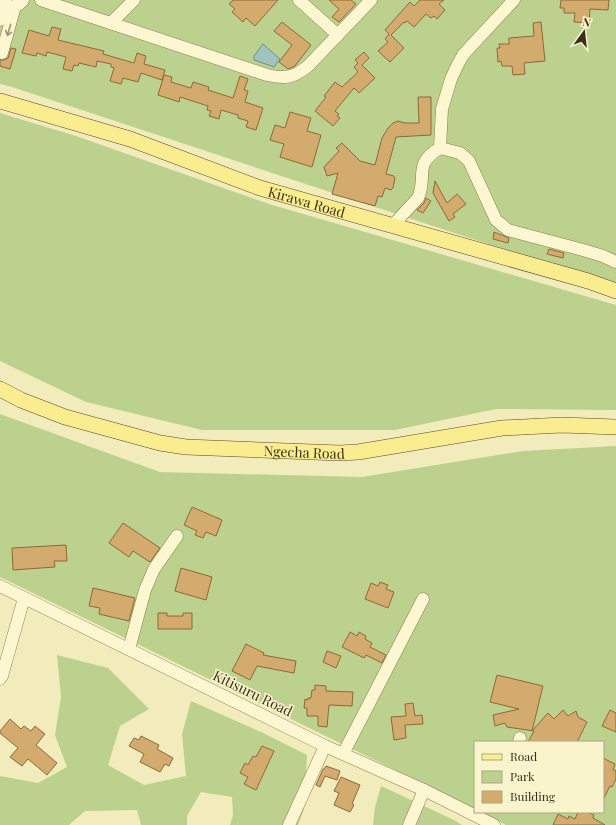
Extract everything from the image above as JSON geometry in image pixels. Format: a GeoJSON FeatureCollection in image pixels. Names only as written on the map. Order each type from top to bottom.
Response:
{"type":"FeatureCollection","features":[{"type":"Feature","properties":{"kind":"main road","name":"Kirawa Road"},"geometry":{"type":"LineString","coordinates":[[0,101],[130,139],[260,188],[588,281],[616,291]]}},
{"type":"Feature","properties":{"kind":"main road","name":"Ngecha Road"},"geometry":{"type":"LineString","coordinates":[[0,389],[20,400],[65,417],[160,443],[186,447],[340,454],[379,449],[502,428],[562,425],[616,427]]}},
{"type":"Feature","properties":{"kind":"street"},"geometry":{"type":"LineString","coordinates":[[41,0],[277,78],[292,77],[302,71],[371,0]]}},
{"type":"Feature","properties":{"kind":"street"},"geometry":{"type":"LineString","coordinates":[[111,24],[134,0]]}},
{"type":"Feature","properties":{"kind":"street"},"geometry":{"type":"LineString","coordinates":[[299,0],[338,35]]}},
{"type":"Feature","properties":{"kind":"street"},"geometry":{"type":"LineString","coordinates":[[440,148],[442,109],[457,66],[463,55],[514,0]]}},
{"type":"Feature","properties":{"kind":"street"},"geometry":{"type":"LineString","coordinates":[[0,20],[11,3]]}},
{"type":"Feature","properties":{"kind":"street"},"geometry":{"type":"LineString","coordinates":[[1,58],[11,3]]}},
{"type":"Feature","properties":{"kind":"street"},"geometry":{"type":"LineString","coordinates":[[392,226],[418,198],[420,193],[421,169],[428,157],[440,148]]}},
{"type":"Feature","properties":{"kind":"street"},"geometry":{"type":"LineString","coordinates":[[440,148],[460,153],[470,161],[496,220],[508,230],[583,250],[616,262]]}},
{"type":"Feature","properties":{"kind":"street"},"geometry":{"type":"LineString","coordinates":[[129,649],[145,590],[154,569],[177,536]]}},
{"type":"Feature","properties":{"kind":"street","name":"Kitisuru Road"},"geometry":{"type":"LineString","coordinates":[[0,586],[325,746],[424,790],[487,821]]}},
{"type":"Feature","properties":{"kind":"street"},"geometry":{"type":"LineString","coordinates":[[0,679],[24,598]]}},
{"type":"Feature","properties":{"kind":"street"},"geometry":{"type":"LineString","coordinates":[[343,754],[424,599]]}},
{"type":"Feature","properties":{"kind":"street"},"geometry":{"type":"LineString","coordinates":[[289,825],[325,746]]}},
{"type":"Feature","properties":{"kind":"street"},"geometry":{"type":"LineString","coordinates":[[409,825],[424,790]]}},
{"type":"Feature","properties":{"kind":"green space"},"geometry":{"type":"Polygon","coordinates":[[[0,0],[616,0],[616,285],[0,84],[0,0]]]}},
{"type":"Feature","properties":{"kind":"green space"},"geometry":{"type":"Polygon","coordinates":[[[0,113],[76,136],[269,204],[616,305],[616,410],[496,409],[395,430],[202,430],[86,402],[0,361],[0,113]]]}},
{"type":"Feature","properties":{"kind":"green space"},"geometry":{"type":"Polygon","coordinates":[[[0,414],[160,472],[362,477],[523,451],[616,446],[616,825],[506,825],[482,813],[604,813],[604,741],[474,741],[474,809],[0,577],[0,414]]]}},
{"type":"Feature","properties":{"kind":"green space"},"geometry":{"type":"Polygon","coordinates":[[[57,655],[108,668],[149,709],[120,726],[108,765],[144,785],[186,776],[182,734],[191,701],[261,732],[307,755],[304,809],[298,825],[230,825],[233,815],[232,797],[201,792],[187,816],[187,825],[141,825],[137,810],[85,811],[69,825],[0,825],[0,776],[38,783],[67,767],[55,735],[61,697],[57,655]]]}},
{"type":"Feature","properties":{"kind":"green space"},"geometry":{"type":"Polygon","coordinates":[[[381,786],[462,825],[373,825],[375,807],[381,786]]]}},
{"type":"Feature","properties":{"kind":"water"},"geometry":{"type":"Polygon","coordinates":[[[263,44],[280,59],[274,67],[254,60],[254,56],[263,44]]]}},
{"type":"Feature","properties":{"kind":"building"},"geometry":{"type":"Polygon","coordinates":[[[233,0],[278,0],[255,26],[246,18],[243,22],[232,12],[235,9],[229,4],[233,0]]]}},
{"type":"Feature","properties":{"kind":"building"},"geometry":{"type":"Polygon","coordinates":[[[329,0],[351,0],[356,4],[339,22],[332,17],[339,9],[329,0]]]}},
{"type":"Feature","properties":{"kind":"building"},"geometry":{"type":"Polygon","coordinates":[[[420,0],[444,0],[439,4],[445,10],[437,19],[434,16],[431,18],[426,14],[414,27],[407,21],[405,23],[404,22],[391,35],[404,48],[390,62],[378,51],[388,42],[385,39],[389,34],[385,30],[410,2],[414,6],[420,0]]]}},
{"type":"Feature","properties":{"kind":"building"},"geometry":{"type":"Polygon","coordinates":[[[561,0],[609,0],[608,10],[590,9],[589,23],[574,22],[575,13],[564,13],[564,8],[560,8],[561,0]]]}},
{"type":"Feature","properties":{"kind":"building"},"geometry":{"type":"Polygon","coordinates":[[[282,22],[311,45],[295,66],[288,69],[279,62],[292,45],[274,31],[282,22]]]}},
{"type":"Feature","properties":{"kind":"building"},"geometry":{"type":"Polygon","coordinates":[[[541,22],[545,61],[524,63],[525,74],[513,75],[512,66],[502,66],[501,61],[498,62],[497,48],[500,48],[499,44],[509,44],[509,38],[534,36],[533,23],[541,22]]]}},
{"type":"Feature","properties":{"kind":"building"},"geometry":{"type":"Polygon","coordinates":[[[52,27],[61,29],[58,40],[104,51],[103,54],[134,63],[137,53],[146,56],[144,64],[165,70],[162,80],[141,73],[138,82],[123,78],[121,84],[110,81],[114,68],[111,67],[111,64],[97,61],[96,67],[79,63],[78,66],[74,65],[72,71],[63,69],[66,57],[47,52],[46,56],[37,53],[36,56],[22,53],[29,30],[49,36],[52,27]]]}},
{"type":"Feature","properties":{"kind":"building"},"geometry":{"type":"Polygon","coordinates":[[[11,48],[16,49],[10,69],[0,66],[0,60],[8,58],[11,48]]]}},
{"type":"Feature","properties":{"kind":"building"},"geometry":{"type":"Polygon","coordinates":[[[364,52],[369,58],[362,65],[375,78],[359,93],[354,88],[335,111],[339,114],[337,116],[340,118],[333,126],[315,111],[335,82],[342,87],[358,72],[354,67],[358,63],[355,60],[364,52]]]}},
{"type":"Feature","properties":{"kind":"building"},"geometry":{"type":"Polygon","coordinates":[[[164,75],[172,77],[171,82],[191,88],[193,82],[209,87],[208,90],[233,98],[240,76],[248,79],[244,90],[248,91],[245,102],[263,108],[256,130],[246,127],[248,121],[238,118],[238,115],[221,110],[219,119],[209,116],[211,111],[207,110],[208,106],[180,97],[179,102],[158,95],[164,75]]]}},
{"type":"Feature","properties":{"kind":"building"},"geometry":{"type":"Polygon","coordinates":[[[418,97],[431,97],[431,135],[396,137],[386,174],[394,176],[395,178],[393,188],[391,190],[385,188],[382,197],[378,196],[375,206],[332,194],[338,173],[327,176],[324,167],[339,151],[336,148],[342,143],[360,161],[375,165],[382,138],[393,123],[398,121],[405,123],[419,123],[418,97]]]}},
{"type":"Feature","properties":{"kind":"building"},"geometry":{"type":"Polygon","coordinates":[[[290,112],[311,118],[307,131],[321,135],[312,167],[280,157],[284,144],[270,140],[275,125],[285,128],[290,112]]]}},
{"type":"Feature","properties":{"kind":"building"},"geometry":{"type":"Polygon","coordinates":[[[435,181],[447,203],[457,194],[466,204],[453,214],[455,217],[449,221],[433,193],[435,181]]]}},
{"type":"Feature","properties":{"kind":"building"},"geometry":{"type":"Polygon","coordinates":[[[426,198],[431,201],[423,213],[417,210],[424,203],[426,198]]]}},
{"type":"Feature","properties":{"kind":"building"},"geometry":{"type":"Polygon","coordinates":[[[494,232],[509,238],[508,243],[493,239],[494,232]]]}},
{"type":"Feature","properties":{"kind":"building"},"geometry":{"type":"Polygon","coordinates":[[[549,249],[564,253],[563,258],[547,254],[549,249]]]}},
{"type":"Feature","properties":{"kind":"building"},"geometry":{"type":"Polygon","coordinates":[[[192,507],[222,520],[216,536],[206,532],[203,538],[195,535],[197,531],[184,525],[192,507]]]}},
{"type":"Feature","properties":{"kind":"building"},"geometry":{"type":"Polygon","coordinates":[[[123,523],[160,548],[150,562],[133,551],[129,557],[109,543],[123,523]]]}},
{"type":"Feature","properties":{"kind":"building"},"geometry":{"type":"Polygon","coordinates":[[[66,545],[67,561],[54,561],[55,567],[13,570],[12,548],[66,545]]]}},
{"type":"Feature","properties":{"kind":"building"},"geometry":{"type":"Polygon","coordinates":[[[181,568],[212,577],[206,600],[175,591],[181,568]]]}},
{"type":"Feature","properties":{"kind":"building"},"geometry":{"type":"Polygon","coordinates":[[[380,582],[388,585],[386,589],[394,592],[388,608],[365,599],[371,583],[378,586],[380,582]]]}},
{"type":"Feature","properties":{"kind":"building"},"geometry":{"type":"Polygon","coordinates":[[[93,588],[135,598],[129,621],[99,614],[100,608],[89,606],[93,588]]]}},
{"type":"Feature","properties":{"kind":"building"},"geometry":{"type":"Polygon","coordinates":[[[158,613],[167,613],[167,616],[183,616],[183,613],[192,613],[192,629],[158,629],[158,613]]]}},
{"type":"Feature","properties":{"kind":"building"},"geometry":{"type":"Polygon","coordinates":[[[350,632],[357,636],[359,632],[366,636],[365,639],[372,643],[370,647],[386,655],[382,663],[366,655],[364,658],[342,647],[350,632]]]}},
{"type":"Feature","properties":{"kind":"building"},"geometry":{"type":"Polygon","coordinates":[[[246,644],[264,653],[263,655],[296,661],[294,673],[257,666],[250,680],[232,671],[246,644]]]}},
{"type":"Feature","properties":{"kind":"building"},"geometry":{"type":"Polygon","coordinates":[[[327,651],[341,656],[336,668],[323,662],[327,651]]]}},
{"type":"Feature","properties":{"kind":"building"},"geometry":{"type":"Polygon","coordinates":[[[497,675],[543,686],[532,731],[507,727],[505,723],[495,726],[493,715],[519,709],[490,702],[497,675]]]}},
{"type":"Feature","properties":{"kind":"building"},"geometry":{"type":"Polygon","coordinates":[[[315,685],[326,686],[326,691],[353,692],[352,706],[329,705],[327,727],[318,726],[318,716],[307,716],[307,708],[304,708],[305,699],[308,700],[308,698],[311,698],[312,690],[315,690],[315,685]]]}},
{"type":"Feature","properties":{"kind":"building"},"geometry":{"type":"Polygon","coordinates":[[[413,703],[415,716],[422,715],[423,724],[405,725],[406,738],[394,740],[391,717],[406,716],[405,704],[413,703]]]}},
{"type":"Feature","properties":{"kind":"building"},"geometry":{"type":"Polygon","coordinates":[[[563,710],[568,716],[576,711],[578,717],[587,722],[578,741],[529,741],[534,731],[532,731],[548,713],[554,719],[563,710]]]}},
{"type":"Feature","properties":{"kind":"building"},"geometry":{"type":"Polygon","coordinates":[[[610,710],[616,713],[616,732],[602,726],[610,710]]]}},
{"type":"Feature","properties":{"kind":"building"},"geometry":{"type":"Polygon","coordinates":[[[10,719],[21,729],[24,726],[31,731],[35,726],[45,734],[36,745],[57,763],[47,775],[28,759],[22,766],[10,757],[18,748],[0,733],[0,731],[10,719]]]}},
{"type":"Feature","properties":{"kind":"building"},"geometry":{"type":"Polygon","coordinates":[[[141,736],[159,745],[157,749],[173,758],[169,766],[165,764],[160,772],[140,762],[144,754],[129,746],[134,738],[139,740],[141,736]]]}},
{"type":"Feature","properties":{"kind":"building"},"geometry":{"type":"Polygon","coordinates":[[[262,746],[274,751],[256,790],[244,784],[248,777],[240,773],[245,763],[248,765],[253,756],[256,757],[262,746]]]}},
{"type":"Feature","properties":{"kind":"building"},"geometry":{"type":"Polygon","coordinates":[[[604,758],[615,764],[613,770],[616,771],[616,779],[612,787],[610,786],[604,798],[604,758]]]}},
{"type":"Feature","properties":{"kind":"building"},"geometry":{"type":"Polygon","coordinates":[[[326,766],[340,771],[337,780],[325,776],[320,787],[316,785],[323,769],[326,766]]]}},
{"type":"Feature","properties":{"kind":"building"},"geometry":{"type":"Polygon","coordinates":[[[341,777],[360,785],[352,804],[354,805],[350,812],[334,805],[339,793],[334,791],[341,777]]]}},
{"type":"Feature","properties":{"kind":"building"},"geometry":{"type":"Polygon","coordinates":[[[578,813],[590,813],[594,815],[593,818],[605,825],[553,825],[558,814],[568,819],[569,816],[575,819],[578,813]]]}}]}
